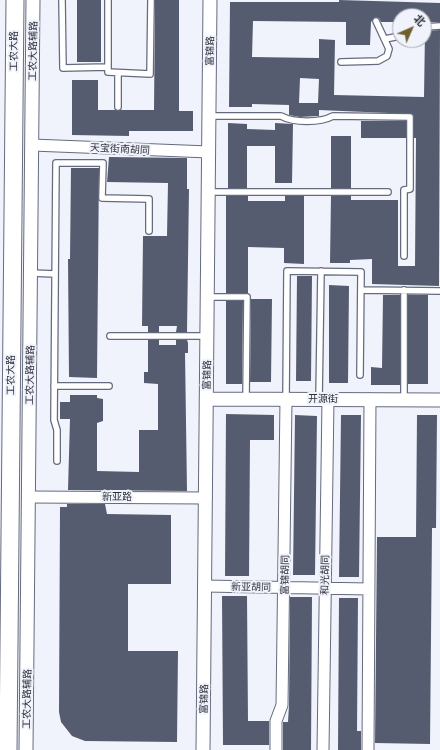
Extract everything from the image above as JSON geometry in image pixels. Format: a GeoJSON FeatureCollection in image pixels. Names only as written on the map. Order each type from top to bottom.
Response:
{"type":"FeatureCollection","features":[{"type":"Feature","properties":{"kind":"main road","name":"工农大路"},"geometry":{"type":"LineString","coordinates":[[8,750],[15,0]]}},
{"type":"Feature","properties":{"kind":"street","name":"工农大路辅路"},"geometry":{"type":"LineString","coordinates":[[26,750],[33,0]]}},
{"type":"Feature","properties":{"kind":"street","name":"富锦路"},"geometry":{"type":"LineString","coordinates":[[203,750],[210,0]]}},
{"type":"Feature","properties":{"kind":"street","name":"天宝街南胡同"},"geometry":{"type":"LineString","coordinates":[[32,145],[209,152]]}},
{"type":"Feature","properties":{"kind":"street","name":"开源街"},"geometry":{"type":"LineString","coordinates":[[207,399],[440,400]]}},
{"type":"Feature","properties":{"kind":"street","name":"富锦胡同"},"geometry":{"type":"LineString","coordinates":[[276,750],[276,721],[282,705],[285,588],[286,399]]}},
{"type":"Feature","properties":{"kind":"street","name":"和光胡同"},"geometry":{"type":"LineString","coordinates":[[323,399],[323,750]]}},
{"type":"Feature","properties":{"kind":"street"},"geometry":{"type":"LineString","coordinates":[[368,750],[370,399]]}},
{"type":"Feature","properties":{"kind":"street","name":"新亚路"},"geometry":{"type":"LineString","coordinates":[[28,497],[206,498]]}},
{"type":"Feature","properties":{"kind":"street","name":"新亚胡同"},"geometry":{"type":"LineString","coordinates":[[205,586],[369,589]]}},
{"type":"Feature","properties":{"kind":"lane"},"geometry":{"type":"LineString","coordinates":[[62,0],[63,68],[108,68]]}},
{"type":"Feature","properties":{"kind":"lane"},"geometry":{"type":"LineString","coordinates":[[108,0],[108,72],[150,74],[151,0]]}},
{"type":"Feature","properties":{"kind":"lane"},"geometry":{"type":"LineString","coordinates":[[341,62],[382,60],[387,56],[389,49],[376,21]]}},
{"type":"Feature","properties":{"kind":"lane"},"geometry":{"type":"LineString","coordinates":[[385,39],[392,38]]}},
{"type":"Feature","properties":{"kind":"lane"},"geometry":{"type":"LineString","coordinates":[[118,73],[118,107]]}},
{"type":"Feature","properties":{"kind":"lane"},"geometry":{"type":"LineString","coordinates":[[209,116],[281,116],[288,120],[326,120],[333,116],[410,117],[410,189],[404,190],[404,256]]}},
{"type":"Feature","properties":{"kind":"lane"},"geometry":{"type":"LineString","coordinates":[[57,462],[57,430],[54,420],[56,163],[103,163],[102,198],[149,198],[149,231]]}},
{"type":"Feature","properties":{"kind":"lane"},"geometry":{"type":"LineString","coordinates":[[208,192],[388,192]]}},
{"type":"Feature","properties":{"kind":"lane"},"geometry":{"type":"LineString","coordinates":[[286,399],[287,271],[361,272],[360,375]]}},
{"type":"Feature","properties":{"kind":"lane"},"geometry":{"type":"LineString","coordinates":[[321,271],[323,399]]}},
{"type":"Feature","properties":{"kind":"lane"},"geometry":{"type":"LineString","coordinates":[[30,274],[55,274]]}},
{"type":"Feature","properties":{"kind":"lane"},"geometry":{"type":"LineString","coordinates":[[361,290],[440,291]]}},
{"type":"Feature","properties":{"kind":"lane"},"geometry":{"type":"LineString","coordinates":[[404,290],[404,400]]}},
{"type":"Feature","properties":{"kind":"lane"},"geometry":{"type":"LineString","coordinates":[[208,297],[247,297],[246,399]]}},
{"type":"Feature","properties":{"kind":"lane"},"geometry":{"type":"LineString","coordinates":[[110,336],[207,336]]}},
{"type":"Feature","properties":{"kind":"lane"},"geometry":{"type":"LineString","coordinates":[[54,386],[109,386]]}},
{"type":"Feature","properties":{"kind":"building"},"geometry":{"type":"Polygon","coordinates":[[[77,0],[101,0],[101,62],[77,62],[77,0]]]}},
{"type":"Feature","properties":{"kind":"building"},"geometry":{"type":"Polygon","coordinates":[[[155,0],[179,0],[179,111],[193,111],[193,131],[129,131],[129,136],[72,135],[72,80],[98,80],[98,110],[154,110],[155,0]]]}},
{"type":"Feature","properties":{"kind":"building"},"geometry":{"type":"Polygon","coordinates":[[[339,0],[440,3],[440,22],[432,22],[432,8],[392,8],[392,22],[381,22],[379,18],[375,17],[371,22],[370,45],[346,45],[346,22],[253,21],[252,57],[319,58],[319,39],[335,40],[334,95],[424,97],[425,48],[432,48],[432,31],[440,30],[439,286],[372,284],[372,259],[350,260],[350,263],[330,263],[331,196],[351,196],[351,200],[398,200],[398,266],[415,266],[416,138],[414,138],[414,117],[412,114],[319,110],[319,116],[300,117],[289,115],[289,105],[252,104],[252,107],[229,107],[230,2],[339,2],[339,0]],[[300,78],[299,103],[318,103],[319,79],[300,78]]]}},
{"type":"Feature","properties":{"kind":"building"},"geometry":{"type":"Polygon","coordinates":[[[361,121],[406,121],[406,138],[361,138],[361,121]]]}},
{"type":"Feature","properties":{"kind":"building"},"geometry":{"type":"Polygon","coordinates":[[[228,123],[247,124],[247,129],[275,130],[275,123],[293,124],[292,183],[275,183],[275,146],[247,146],[247,188],[228,188],[228,123]]]}},
{"type":"Feature","properties":{"kind":"building"},"geometry":{"type":"Polygon","coordinates":[[[331,136],[351,136],[351,188],[331,188],[331,136]]]}},
{"type":"Feature","properties":{"kind":"building"},"geometry":{"type":"Polygon","coordinates":[[[109,157],[187,158],[187,189],[189,189],[187,332],[176,332],[177,326],[159,326],[159,332],[148,332],[148,326],[142,326],[143,236],[167,236],[168,183],[107,182],[109,157]]]}},
{"type":"Feature","properties":{"kind":"building"},"geometry":{"type":"Polygon","coordinates":[[[71,168],[99,168],[97,378],[69,377],[68,259],[70,259],[71,168]]]}},
{"type":"Feature","properties":{"kind":"building"},"geometry":{"type":"Polygon","coordinates":[[[226,196],[248,196],[248,201],[285,201],[285,196],[304,196],[304,264],[284,263],[284,248],[248,247],[248,293],[226,293],[226,196]]]}},
{"type":"Feature","properties":{"kind":"building"},"geometry":{"type":"Polygon","coordinates":[[[297,276],[312,276],[311,381],[296,381],[297,276]]]}},
{"type":"Feature","properties":{"kind":"building"},"geometry":{"type":"Polygon","coordinates":[[[329,285],[349,286],[348,383],[329,383],[329,285]]]}},
{"type":"Feature","properties":{"kind":"building"},"geometry":{"type":"Polygon","coordinates":[[[383,295],[400,295],[400,385],[371,385],[371,367],[382,368],[383,295]]]}},
{"type":"Feature","properties":{"kind":"building"},"geometry":{"type":"Polygon","coordinates":[[[408,295],[428,295],[428,384],[408,384],[408,295]]]}},
{"type":"Feature","properties":{"kind":"building"},"geometry":{"type":"Polygon","coordinates":[[[251,299],[272,299],[271,382],[250,382],[251,299]]]}},
{"type":"Feature","properties":{"kind":"building"},"geometry":{"type":"Polygon","coordinates":[[[226,301],[243,301],[242,384],[226,384],[226,301]]]}},
{"type":"Feature","properties":{"kind":"building"},"geometry":{"type":"Polygon","coordinates":[[[148,340],[159,340],[159,345],[176,345],[176,340],[187,340],[188,343],[188,353],[185,353],[187,491],[68,490],[70,419],[60,419],[60,402],[70,402],[70,395],[97,395],[97,398],[103,399],[103,421],[97,423],[97,471],[139,472],[139,430],[158,430],[158,384],[144,383],[144,372],[148,372],[148,340]]]}},
{"type":"Feature","properties":{"kind":"building"},"geometry":{"type":"Polygon","coordinates":[[[226,414],[274,415],[274,440],[250,440],[249,576],[225,576],[226,414]]]}},
{"type":"Feature","properties":{"kind":"building"},"geometry":{"type":"Polygon","coordinates":[[[295,415],[317,416],[315,575],[293,575],[295,415]]]}},
{"type":"Feature","properties":{"kind":"building"},"geometry":{"type":"Polygon","coordinates":[[[341,415],[361,415],[359,577],[339,577],[341,415]]]}},
{"type":"Feature","properties":{"kind":"building"},"geometry":{"type":"Polygon","coordinates":[[[417,415],[437,415],[436,528],[432,528],[430,744],[375,743],[377,537],[416,537],[417,415]]]}},
{"type":"Feature","properties":{"kind":"building"},"geometry":{"type":"Polygon","coordinates":[[[67,504],[105,504],[107,514],[171,515],[171,584],[128,584],[128,651],[178,651],[177,742],[85,741],[72,736],[61,722],[59,712],[60,507],[67,507],[67,504]]]}},
{"type":"Feature","properties":{"kind":"building"},"geometry":{"type":"Polygon","coordinates":[[[222,596],[247,596],[248,721],[269,721],[269,745],[223,745],[222,596]]]}},
{"type":"Feature","properties":{"kind":"building"},"geometry":{"type":"Polygon","coordinates":[[[290,597],[312,597],[311,750],[283,750],[283,722],[288,722],[289,705],[290,597]]]}},
{"type":"Feature","properties":{"kind":"building"},"geometry":{"type":"Polygon","coordinates":[[[339,598],[358,598],[357,731],[361,731],[361,750],[338,750],[339,598]]]}}]}
